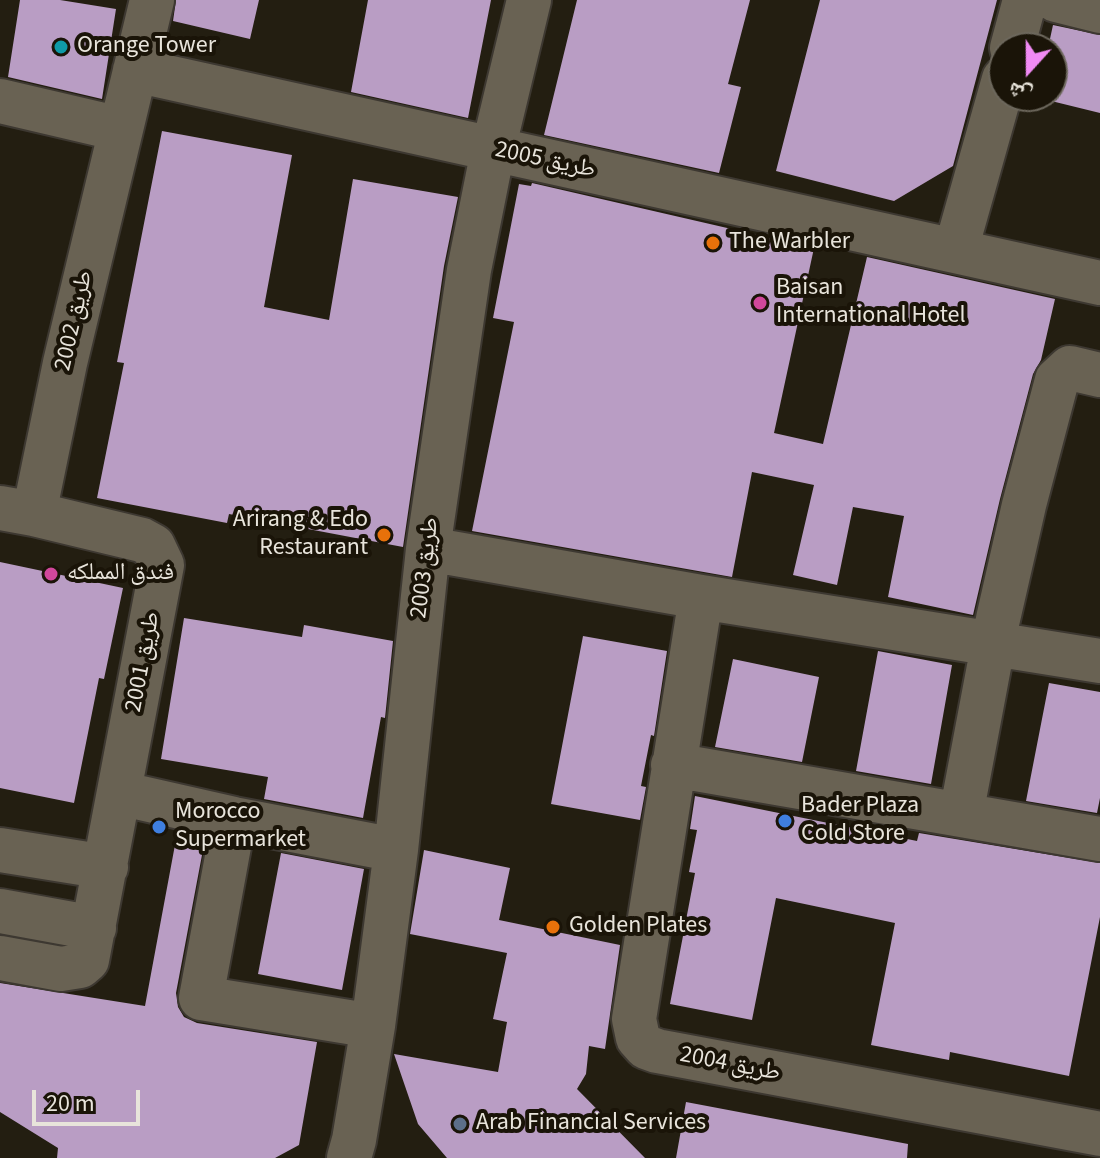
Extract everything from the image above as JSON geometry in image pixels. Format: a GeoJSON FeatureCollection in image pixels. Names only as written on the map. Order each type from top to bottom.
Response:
{"type":"FeatureCollection","features":[{"type":"Feature","properties":{"kind":"street","name":"طريق 2002"},"geometry":{"type":"LineString","coordinates":[[17,511],[65,363],[152,0]]}},
{"type":"Feature","properties":{"kind":"street","name":"طريق 2003"},"geometry":{"type":"LineString","coordinates":[[354,1152],[396,850],[427,556],[469,270],[493,150],[529,0]]}},
{"type":"Feature","properties":{"kind":"street"},"geometry":{"type":"LineString","coordinates":[[1016,32],[1025,0]]}},
{"type":"Feature","properties":{"kind":"street"},"geometry":{"type":"LineString","coordinates":[[1056,0],[1100,11]]}},
{"type":"Feature","properties":{"kind":"street","name":"طريق 2005"},"geometry":{"type":"LineString","coordinates":[[135,70],[1100,283]]}},
{"type":"Feature","properties":{"kind":"street"},"geometry":{"type":"LineString","coordinates":[[0,101],[120,129]]}},
{"type":"Feature","properties":{"kind":"street"},"geometry":{"type":"LineString","coordinates":[[956,249],[995,112]]}},
{"type":"Feature","properties":{"kind":"street"},"geometry":{"type":"LineString","coordinates":[[961,815],[993,644],[1024,505],[1057,380],[1070,368],[1100,375]]}},
{"type":"Feature","properties":{"kind":"street","name":"طريق 2001"},"geometry":{"type":"LineString","coordinates":[[0,958],[61,969],[80,966],[89,953],[162,565],[153,546],[142,540],[17,511]]}},
{"type":"Feature","properties":{"kind":"street"},"geometry":{"type":"LineString","coordinates":[[427,556],[700,604],[1100,661]]}},
{"type":"Feature","properties":{"kind":"street","name":"طريق 2004"},"geometry":{"type":"LineString","coordinates":[[700,604],[634,1019],[638,1038],[646,1047],[657,1051],[1100,1134]]}},
{"type":"Feature","properties":{"kind":"street"},"geometry":{"type":"LineString","coordinates":[[673,765],[1100,839]]}},
{"type":"Feature","properties":{"kind":"street"},"geometry":{"type":"LineString","coordinates":[[119,793],[396,850]]}},
{"type":"Feature","properties":{"kind":"street"},"geometry":{"type":"LineString","coordinates":[[234,819],[201,998],[373,1026]]}},
{"type":"Feature","properties":{"kind":"street"},"geometry":{"type":"LineString","coordinates":[[0,850],[106,867]]}},
{"type":"Feature","properties":{"kind":"street"},"geometry":{"type":"LineString","coordinates":[[0,911],[94,928]]}},
{"type":"Feature","properties":{"kind":"building","name":"Orange Tower"},"geometry":{"type":"Polygon","coordinates":[[[20,0],[60,0],[116,9],[102,99],[8,77],[20,0]]]}},
{"type":"Feature","properties":{"kind":"building"},"geometry":{"type":"Polygon","coordinates":[[[176,0],[259,0],[250,39],[173,21],[176,0]]]}},
{"type":"Feature","properties":{"kind":"building"},"geometry":{"type":"Polygon","coordinates":[[[368,0],[491,0],[468,118],[351,92],[368,0]]]}},
{"type":"Feature","properties":{"kind":"building"},"geometry":{"type":"Polygon","coordinates":[[[577,0],[750,0],[728,84],[741,87],[719,173],[544,135],[577,0]]]}},
{"type":"Feature","properties":{"kind":"building"},"geometry":{"type":"Polygon","coordinates":[[[820,0],[997,0],[953,166],[894,201],[776,171],[820,0]]]}},
{"type":"Feature","properties":{"kind":"building"},"geometry":{"type":"Polygon","coordinates":[[[1053,25],[1100,35],[1100,113],[1068,105],[1068,32],[1051,32],[1053,25]]]}},
{"type":"Feature","properties":{"kind":"building"},"geometry":{"type":"Polygon","coordinates":[[[162,131],[292,155],[264,307],[329,320],[353,179],[458,197],[444,266],[403,547],[229,514],[227,523],[97,498],[124,363],[117,362],[162,131]]]}},
{"type":"Feature","properties":{"kind":"building"},"geometry":{"type":"Polygon","coordinates":[[[532,183],[814,248],[774,433],[823,444],[867,257],[1055,299],[1041,360],[1033,374],[1000,499],[973,615],[888,597],[904,516],[853,507],[837,585],[793,575],[814,485],[752,472],[732,577],[472,531],[514,322],[493,318],[519,184],[531,186],[532,183]]]}},
{"type":"Feature","properties":{"kind":"building"},"geometry":{"type":"Polygon","coordinates":[[[0,562],[123,588],[104,679],[99,678],[74,803],[0,788],[0,562]]]}},
{"type":"Feature","properties":{"kind":"building"},"geometry":{"type":"Polygon","coordinates":[[[184,618],[302,637],[304,625],[393,641],[385,718],[381,717],[363,818],[264,799],[268,777],[161,759],[184,618]]]}},
{"type":"Feature","properties":{"kind":"building"},"geometry":{"type":"Polygon","coordinates":[[[583,636],[667,651],[654,736],[651,735],[641,786],[646,787],[640,820],[551,804],[583,636]]]}},
{"type":"Feature","properties":{"kind":"building"},"geometry":{"type":"Polygon","coordinates":[[[878,651],[952,665],[931,784],[856,771],[878,651]]]}},
{"type":"Feature","properties":{"kind":"building"},"geometry":{"type":"Polygon","coordinates":[[[733,659],[819,677],[802,762],[715,747],[733,659]]]}},
{"type":"Feature","properties":{"kind":"building"},"geometry":{"type":"Polygon","coordinates":[[[1049,683],[1100,692],[1100,798],[1097,813],[1026,801],[1049,683]]]}},
{"type":"Feature","properties":{"kind":"building"},"geometry":{"type":"Polygon","coordinates":[[[695,796],[917,841],[919,833],[1100,863],[1100,917],[1069,1076],[950,1052],[949,1060],[871,1045],[895,923],[776,898],[752,1020],[670,1004],[695,873],[689,872],[697,830],[690,829],[695,796]]]}},
{"type":"Feature","properties":{"kind":"building"},"geometry":{"type":"Polygon","coordinates":[[[177,834],[205,839],[176,993],[178,1007],[184,1017],[197,1023],[317,1042],[299,1145],[275,1158],[57,1158],[58,1148],[0,1112],[0,983],[145,1006],[177,834]]]}},
{"type":"Feature","properties":{"kind":"building"},"geometry":{"type":"Polygon","coordinates":[[[424,850],[510,868],[499,920],[620,945],[605,1049],[589,1046],[586,1074],[577,1089],[645,1158],[447,1158],[418,1124],[394,1054],[498,1072],[507,1022],[493,1019],[507,953],[410,934],[424,850]]]}},
{"type":"Feature","properties":{"kind":"building"},"geometry":{"type":"Polygon","coordinates":[[[281,853],[364,869],[342,990],[258,974],[281,853]]]}},
{"type":"Feature","properties":{"kind":"building"},"geometry":{"type":"Polygon","coordinates":[[[686,1102],[908,1144],[907,1158],[676,1158],[686,1102]]]}},
{"type":"Feature","properties":{"kind":"place","name":"Orange Tower"},"geometry":{"type":"Point","coordinates":[61,47]}},
{"type":"Feature","properties":{"kind":"place","name":"The Warbler"},"geometry":{"type":"Point","coordinates":[713,243]}},
{"type":"Feature","properties":{"kind":"place","name":"Baisan International Hotel"},"geometry":{"type":"Point","coordinates":[760,303]}},
{"type":"Feature","properties":{"kind":"place","name":"Arirang & Edo Restaurant"},"geometry":{"type":"Point","coordinates":[384,535]}},
{"type":"Feature","properties":{"kind":"place","name":"فندق المملكه"},"geometry":{"type":"Point","coordinates":[51,574]}},
{"type":"Feature","properties":{"kind":"place","name":"Bader Plaza Cold Store"},"geometry":{"type":"Point","coordinates":[785,821]}},
{"type":"Feature","properties":{"kind":"place","name":"Morocco Supermarket"},"geometry":{"type":"Point","coordinates":[159,827]}},
{"type":"Feature","properties":{"kind":"place","name":"Golden Plates"},"geometry":{"type":"Point","coordinates":[553,927]}},
{"type":"Feature","properties":{"kind":"place","name":"Arab Financial Services"},"geometry":{"type":"Point","coordinates":[460,1124]}}]}
